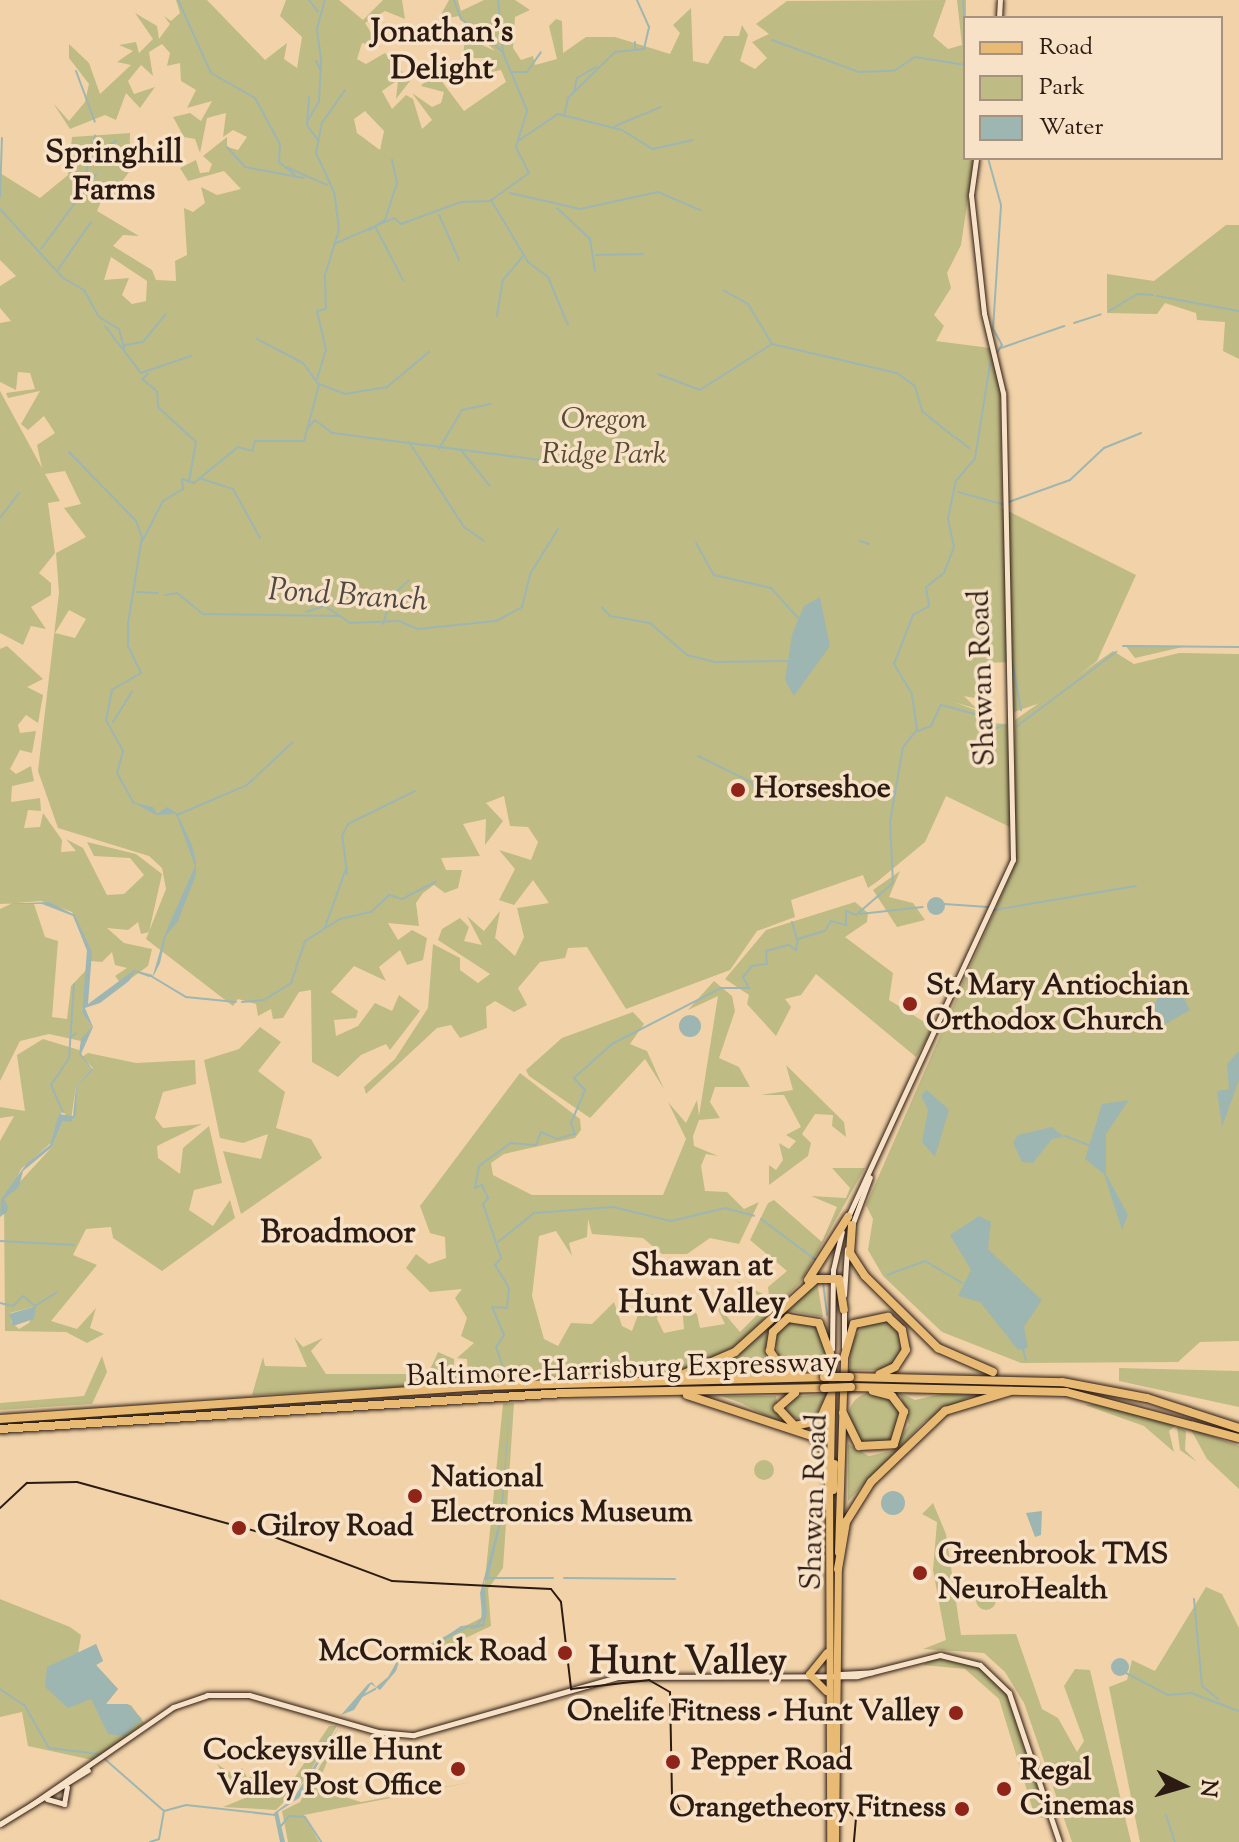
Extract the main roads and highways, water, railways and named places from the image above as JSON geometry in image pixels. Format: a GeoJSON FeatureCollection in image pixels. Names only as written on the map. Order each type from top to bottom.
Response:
{"type":"FeatureCollection","features":[{"type":"Feature","properties":{"kind":"highway"},"geometry":{"type":"LineString","coordinates":[[639,1381],[693,1373],[726,1358],[802,1286],[850,1221]]}},
{"type":"Feature","properties":{"kind":"highway"},"geometry":{"type":"LineString","coordinates":[[850,1221],[856,1267],[932,1343],[967,1365],[1021,1378]]}},
{"type":"Feature","properties":{"kind":"highway"},"geometry":{"type":"LineString","coordinates":[[802,1286],[832,1277],[842,1285],[844,1310]]}},
{"type":"Feature","properties":{"kind":"highway"},"geometry":{"type":"LineString","coordinates":[[844,1358],[861,1319],[881,1315],[901,1327],[906,1346],[899,1364],[853,1377]]}},
{"type":"Feature","properties":{"kind":"highway"},"geometry":{"type":"LineString","coordinates":[[819,1377],[775,1362],[770,1343],[777,1325],[796,1316],[815,1320],[832,1358]]}},
{"type":"Feature","properties":{"kind":"highway","name":"Baltimore-Harrisburg Expressway"},"geometry":{"type":"LineString","coordinates":[[0,1419],[639,1381],[819,1377],[1021,1378],[1130,1394],[1239,1428]]}},
{"type":"Feature","properties":{"kind":"highway"},"geometry":{"type":"LineString","coordinates":[[851,1389],[937,1386]]}},
{"type":"Feature","properties":{"kind":"highway","name":"Baltimore-Harrisburg Expressway"},"geometry":{"type":"LineString","coordinates":[[0,1429],[516,1396],[937,1386],[1037,1389],[1144,1407],[1239,1438]]}},
{"type":"Feature","properties":{"kind":"highway"},"geometry":{"type":"LineString","coordinates":[[838,1569],[856,1501],[931,1422],[978,1396],[1037,1389]]}},
{"type":"Feature","properties":{"kind":"highway"},"geometry":{"type":"LineString","coordinates":[[843,1413],[859,1446],[879,1451],[897,1442],[905,1423],[901,1405],[868,1390]]}},
{"type":"Feature","properties":{"kind":"highway"},"geometry":{"type":"LineString","coordinates":[[516,1396],[662,1394],[807,1391],[826,1391],[818,1422],[786,1423],[780,1401],[807,1391]]}},
{"type":"Feature","properties":{"kind":"highway"},"geometry":{"type":"LineString","coordinates":[[662,1394],[710,1398],[810,1434],[825,1453],[829,1488]]}},
{"type":"Feature","properties":{"kind":"main road","name":"Shawan Road"},"geometry":{"type":"LineString","coordinates":[[833,1842],[833,1674],[844,1310],[850,1221],[1013,860],[996,354],[972,209],[976,160]]}},
{"type":"Feature","properties":{"kind":"main road","name":"Shawan Road"},"geometry":{"type":"LineString","coordinates":[[833,1842],[829,1697],[833,1674],[828,1646],[831,1412],[826,1391],[832,1358],[832,1277],[863,1186],[873,1169]]}},
{"type":"Feature","properties":{"kind":"main road"},"geometry":{"type":"LineString","coordinates":[[831,1412],[838,1583]]}},
{"type":"Feature","properties":{"kind":"main road"},"geometry":{"type":"LineString","coordinates":[[809,1674],[828,1646]]}},
{"type":"Feature","properties":{"kind":"main road"},"geometry":{"type":"LineString","coordinates":[[0,1824],[112,1756],[173,1707],[242,1694],[414,1735],[618,1677],[871,1672],[935,1655],[992,1673],[1013,1700],[1059,1842]]}},
{"type":"Feature","properties":{"kind":"main road"},"geometry":{"type":"LineString","coordinates":[[809,1674],[829,1697]]}},
{"type":"Feature","properties":{"kind":"main road"},"geometry":{"type":"LineString","coordinates":[[31,1805],[72,1783],[88,1770]]}},
{"type":"Feature","properties":{"kind":"main road"},"geometry":{"type":"LineString","coordinates":[[42,1801],[64,1804],[72,1783]]}},
{"type":"Feature","properties":{"kind":"water"},"geometry":{"type":"Polygon","coordinates":[[[820,597],[830,646],[794,696],[785,680],[792,635],[804,606],[820,597]]]}},
{"type":"Feature","properties":{"kind":"water"},"geometry":{"type":"Polygon","coordinates":[[[132,802],[153,807],[157,814],[167,807],[177,813],[192,845],[196,862],[196,875],[178,921],[166,936],[154,975],[149,977],[135,972],[129,981],[100,1003],[85,1008],[93,1027],[81,1054],[93,1070],[77,1086],[76,1115],[71,1122],[63,1121],[52,1147],[23,1171],[19,1187],[4,1199],[7,1212],[0,1217],[1,1199],[27,1163],[50,1145],[59,1114],[73,1116],[76,1086],[91,1069],[79,1054],[81,1039],[92,1027],[82,1013],[87,950],[73,916],[42,904],[0,904],[49,902],[75,915],[92,952],[88,1004],[134,970],[153,975],[165,934],[195,866],[176,814],[156,815],[132,802]]]}},
{"type":"Feature","properties":{"kind":"water"},"geometry":{"type":"Polygon","coordinates":[[[932,897],[940,897],[945,906],[943,913],[932,915],[927,910],[927,902],[932,897]]]}},
{"type":"Feature","properties":{"kind":"water"},"geometry":{"type":"Polygon","coordinates":[[[1177,984],[1190,1010],[1155,1030],[1149,1014],[1163,989],[1177,984]]]}},
{"type":"Feature","properties":{"kind":"water"},"geometry":{"type":"Polygon","coordinates":[[[690,1015],[698,1018],[701,1026],[698,1034],[690,1037],[682,1034],[679,1026],[682,1018],[690,1015]]]}},
{"type":"Feature","properties":{"kind":"water"},"geometry":{"type":"Polygon","coordinates":[[[1239,1051],[1239,1080],[1222,1127],[1217,1091],[1229,1089],[1227,1064],[1239,1051]]]}},
{"type":"Feature","properties":{"kind":"water"},"geometry":{"type":"Polygon","coordinates":[[[927,1090],[949,1110],[935,1157],[922,1142],[928,1110],[921,1095],[927,1090]]]}},
{"type":"Feature","properties":{"kind":"water"},"geometry":{"type":"Polygon","coordinates":[[[1129,1100],[1106,1134],[1106,1174],[1128,1215],[1122,1230],[1104,1174],[1085,1159],[1102,1104],[1129,1100]]]}},
{"type":"Feature","properties":{"kind":"water"},"geometry":{"type":"Polygon","coordinates":[[[1052,1127],[1064,1137],[1052,1139],[1033,1163],[1022,1162],[1013,1143],[1018,1135],[1052,1127]]]}},
{"type":"Feature","properties":{"kind":"water"},"geometry":{"type":"Polygon","coordinates":[[[979,1216],[991,1222],[988,1249],[1042,1300],[1024,1327],[1028,1348],[1018,1350],[980,1302],[958,1296],[971,1270],[950,1235],[979,1216]]]}},
{"type":"Feature","properties":{"kind":"water"},"geometry":{"type":"Polygon","coordinates":[[[36,1306],[34,1319],[13,1326],[9,1314],[36,1306]]]}},
{"type":"Feature","properties":{"kind":"water"},"geometry":{"type":"Polygon","coordinates":[[[510,1404],[502,1519],[488,1579],[484,1581],[487,1613],[484,1626],[474,1629],[463,1627],[423,1655],[400,1659],[396,1671],[380,1690],[371,1684],[354,1710],[341,1715],[368,1684],[372,1682],[376,1687],[388,1677],[399,1658],[421,1653],[461,1626],[483,1624],[480,1593],[500,1519],[510,1404]]]}},
{"type":"Feature","properties":{"kind":"water"},"geometry":{"type":"Polygon","coordinates":[[[893,1491],[902,1494],[905,1503],[902,1512],[893,1515],[884,1512],[881,1503],[884,1494],[893,1491]]]}},
{"type":"Feature","properties":{"kind":"water"},"geometry":{"type":"Polygon","coordinates":[[[1042,1511],[1041,1535],[1035,1537],[1026,1513],[1042,1511]]]}},
{"type":"Feature","properties":{"kind":"water"},"geometry":{"type":"Polygon","coordinates":[[[96,1644],[103,1661],[96,1665],[118,1689],[106,1704],[128,1704],[142,1719],[124,1736],[108,1734],[91,1699],[68,1708],[45,1687],[47,1667],[96,1644]]]}},
{"type":"Feature","properties":{"kind":"water"},"geometry":{"type":"Polygon","coordinates":[[[1120,1658],[1129,1667],[1120,1676],[1111,1667],[1120,1658]]]}},
{"type":"Feature","properties":{"kind":"water"},"geometry":{"type":"Polygon","coordinates":[[[340,1725],[299,1798],[278,1812],[285,1842],[280,1842],[274,1813],[293,1799],[340,1725]]]}},
{"type":"Feature","properties":{"kind":"waterway"},"geometry":{"type":"LineString","coordinates":[[178,0],[211,73],[255,98],[280,144],[279,162],[295,175]]}},
{"type":"Feature","properties":{"kind":"waterway"},"geometry":{"type":"LineString","coordinates":[[309,0],[318,12]]}},
{"type":"Feature","properties":{"kind":"waterway"},"geometry":{"type":"LineString","coordinates":[[321,59],[317,29],[325,0]]}},
{"type":"Feature","properties":{"kind":"waterway"},"geometry":{"type":"LineString","coordinates":[[454,0],[461,19],[502,51]]}},
{"type":"Feature","properties":{"kind":"waterway"},"geometry":{"type":"LineString","coordinates":[[334,244],[394,218],[401,224],[461,202],[490,201],[529,173],[516,147],[527,110],[503,53],[498,0]]}},
{"type":"Feature","properties":{"kind":"waterway"},"geometry":{"type":"LineString","coordinates":[[564,116],[568,98],[615,52],[644,49],[649,27],[637,0]]}},
{"type":"Feature","properties":{"kind":"waterway"},"geometry":{"type":"LineString","coordinates":[[963,0],[964,16]]}},
{"type":"Feature","properties":{"kind":"waterway"},"geometry":{"type":"LineString","coordinates":[[772,40],[859,72],[894,71],[915,57],[963,65]]}},
{"type":"Feature","properties":{"kind":"waterway"},"geometry":{"type":"LineString","coordinates":[[635,42],[635,49]]}},
{"type":"Feature","properties":{"kind":"waterway"},"geometry":{"type":"LineString","coordinates":[[511,72],[527,72],[541,52]]}},
{"type":"Feature","properties":{"kind":"waterway"},"geometry":{"type":"LineString","coordinates":[[308,120],[319,102],[321,59]]}},
{"type":"Feature","properties":{"kind":"waterway"},"geometry":{"type":"LineString","coordinates":[[316,61],[321,71]]}},
{"type":"Feature","properties":{"kind":"waterway"},"geometry":{"type":"LineString","coordinates":[[574,92],[577,78],[596,67]]}},
{"type":"Feature","properties":{"kind":"waterway"},"geometry":{"type":"LineString","coordinates":[[76,71],[95,122]]}},
{"type":"Feature","properties":{"kind":"waterway"},"geometry":{"type":"LineString","coordinates":[[317,379],[326,350],[317,311],[326,309],[325,275],[339,230],[334,192],[316,153],[322,123],[345,90]]}},
{"type":"Feature","properties":{"kind":"waterway"},"geometry":{"type":"LineString","coordinates":[[309,97],[307,125],[318,140]]}},
{"type":"Feature","properties":{"kind":"waterway"},"geometry":{"type":"LineString","coordinates":[[615,126],[661,107]]}},
{"type":"Feature","properties":{"kind":"waterway"},"geometry":{"type":"LineString","coordinates":[[518,141],[558,114],[622,130],[653,149],[693,140]]}},
{"type":"Feature","properties":{"kind":"waterway"},"geometry":{"type":"LineString","coordinates":[[82,189],[95,136]]}},
{"type":"Feature","properties":{"kind":"waterway"},"geometry":{"type":"LineString","coordinates":[[0,197],[2,138]]}},
{"type":"Feature","properties":{"kind":"waterway"},"geometry":{"type":"LineString","coordinates":[[86,161],[116,141]]}},
{"type":"Feature","properties":{"kind":"waterway"},"geometry":{"type":"LineString","coordinates":[[227,147],[245,167],[304,178]]}},
{"type":"Feature","properties":{"kind":"waterway"},"geometry":{"type":"LineString","coordinates":[[369,230],[385,220],[397,183],[392,160]]}},
{"type":"Feature","properties":{"kind":"waterway"},"geometry":{"type":"LineString","coordinates":[[506,1376],[496,1347],[504,1335],[492,1307],[507,1308],[509,1288],[495,1265],[501,1258],[483,1204],[488,1198],[482,1185],[475,1188],[479,1166],[511,1143],[536,1145],[541,1132],[557,1139],[575,1134],[571,1123],[585,1090],[574,1078],[612,1044],[721,988],[749,988],[743,977],[752,966],[767,964],[766,951],[789,945],[796,950],[798,939],[825,931],[831,921],[846,925],[846,911],[856,915],[893,883],[890,822],[903,747],[917,730],[912,694],[894,664],[913,615],[929,606],[926,587],[944,573],[954,547],[948,518],[956,481],[975,458],[990,364],[1002,345],[993,329],[1001,205],[989,160]]}},
{"type":"Feature","properties":{"kind":"waterway"},"geometry":{"type":"LineString","coordinates":[[286,167],[327,185]]}},
{"type":"Feature","properties":{"kind":"waterway"},"geometry":{"type":"LineString","coordinates":[[41,249],[96,174]]}},
{"type":"Feature","properties":{"kind":"waterway"},"geometry":{"type":"LineString","coordinates":[[510,193],[580,209],[658,192],[700,210]]}},
{"type":"Feature","properties":{"kind":"waterway"},"geometry":{"type":"LineString","coordinates":[[491,200],[528,262],[548,277],[568,325]]}},
{"type":"Feature","properties":{"kind":"waterway"},"geometry":{"type":"LineString","coordinates":[[557,208],[590,239],[595,271]]}},
{"type":"Feature","properties":{"kind":"waterway"},"geometry":{"type":"LineString","coordinates":[[0,209],[63,278],[84,290],[99,317],[119,329],[124,348]]}},
{"type":"Feature","properties":{"kind":"waterway"},"geometry":{"type":"LineString","coordinates":[[439,215],[459,260]]}},
{"type":"Feature","properties":{"kind":"waterway"},"geometry":{"type":"LineString","coordinates":[[57,271],[91,222]]}},
{"type":"Feature","properties":{"kind":"waterway"},"geometry":{"type":"LineString","coordinates":[[376,228],[403,280]]}},
{"type":"Feature","properties":{"kind":"waterway"},"geometry":{"type":"LineString","coordinates":[[596,255],[643,254]]}},
{"type":"Feature","properties":{"kind":"waterway"},"geometry":{"type":"LineString","coordinates":[[497,316],[503,280],[522,257]]}},
{"type":"Feature","properties":{"kind":"waterway"},"geometry":{"type":"LineString","coordinates":[[723,290],[748,304],[772,344],[897,373],[915,386],[922,411],[953,436]]}},
{"type":"Feature","properties":{"kind":"waterway"},"geometry":{"type":"LineString","coordinates":[[1109,311],[1137,294],[1153,295]]}},
{"type":"Feature","properties":{"kind":"waterway"},"geometry":{"type":"LineString","coordinates":[[1157,296],[1239,311]]}},
{"type":"Feature","properties":{"kind":"waterway"},"geometry":{"type":"LineString","coordinates":[[124,345],[143,342],[166,314]]}},
{"type":"Feature","properties":{"kind":"waterway"},"geometry":{"type":"LineString","coordinates":[[1074,323],[1101,314]]}},
{"type":"Feature","properties":{"kind":"waterway"},"geometry":{"type":"LineString","coordinates":[[105,326],[141,373],[191,356]]}},
{"type":"Feature","properties":{"kind":"waterway"},"geometry":{"type":"LineString","coordinates":[[1001,348],[1064,326]]}},
{"type":"Feature","properties":{"kind":"waterway"},"geometry":{"type":"LineString","coordinates":[[143,540],[163,501],[183,489],[182,479],[194,483],[238,447],[252,451],[255,441],[304,441],[319,385],[303,363],[257,339]]}},
{"type":"Feature","properties":{"kind":"waterway"},"geometry":{"type":"LineString","coordinates":[[658,374],[700,390],[772,344]]}},
{"type":"Feature","properties":{"kind":"waterway"},"geometry":{"type":"LineString","coordinates":[[319,384],[345,394],[387,387],[429,352]]}},
{"type":"Feature","properties":{"kind":"waterway"},"geometry":{"type":"LineString","coordinates":[[148,374],[142,379],[157,391],[158,407],[196,442],[189,481]]}},
{"type":"Feature","properties":{"kind":"waterway"},"geometry":{"type":"LineString","coordinates":[[439,449],[462,410],[490,404]]}},
{"type":"Feature","properties":{"kind":"waterway"},"geometry":{"type":"LineString","coordinates":[[309,427],[315,420],[332,433],[540,460]]}},
{"type":"Feature","properties":{"kind":"waterway"},"geometry":{"type":"LineString","coordinates":[[1006,503],[1070,480],[1104,448],[1141,433]]}},
{"type":"Feature","properties":{"kind":"waterway"},"geometry":{"type":"LineString","coordinates":[[955,437],[969,448]]}},
{"type":"Feature","properties":{"kind":"waterway"},"geometry":{"type":"LineString","coordinates":[[409,442],[464,527],[484,541]]}},
{"type":"Feature","properties":{"kind":"waterway"},"geometry":{"type":"LineString","coordinates":[[461,450],[490,486]]}},
{"type":"Feature","properties":{"kind":"waterway"},"geometry":{"type":"LineString","coordinates":[[69,452],[136,521],[142,537],[128,623],[128,646],[141,673],[112,690],[106,720],[123,751],[117,773],[134,804]]}},
{"type":"Feature","properties":{"kind":"waterway"},"geometry":{"type":"LineString","coordinates":[[199,478],[233,489],[260,538]]}},
{"type":"Feature","properties":{"kind":"waterway"},"geometry":{"type":"LineString","coordinates":[[958,492],[1002,504]]}},
{"type":"Feature","properties":{"kind":"waterway"},"geometry":{"type":"LineString","coordinates":[[0,518],[19,493]]}},
{"type":"Feature","properties":{"kind":"waterway","name":"Pond Branch"},"geometry":{"type":"LineString","coordinates":[[306,612],[325,606],[350,623],[399,621],[418,629],[496,621],[522,607],[530,574],[558,529]]}},
{"type":"Feature","properties":{"kind":"waterway"},"geometry":{"type":"LineString","coordinates":[[860,541],[870,544]]}},
{"type":"Feature","properties":{"kind":"waterway"},"geometry":{"type":"LineString","coordinates":[[696,543],[714,575],[771,588],[799,619]]}},
{"type":"Feature","properties":{"kind":"waterway"},"geometry":{"type":"LineString","coordinates":[[383,624],[392,596],[409,580]]}},
{"type":"Feature","properties":{"kind":"waterway","name":"Pond Branch"},"geometry":{"type":"LineString","coordinates":[[137,592],[158,593]]}},
{"type":"Feature","properties":{"kind":"waterway","name":"Pond Branch"},"geometry":{"type":"LineString","coordinates":[[165,595],[177,593],[203,614],[340,616]]}},
{"type":"Feature","properties":{"kind":"waterway"},"geometry":{"type":"LineString","coordinates":[[602,607],[610,616],[650,623],[687,655],[716,662],[790,661]]}},
{"type":"Feature","properties":{"kind":"waterway"},"geometry":{"type":"LineString","coordinates":[[1123,646],[1239,647]]}},
{"type":"Feature","properties":{"kind":"waterway"},"geometry":{"type":"LineString","coordinates":[[1017,726],[1116,652]]}},
{"type":"Feature","properties":{"kind":"waterway"},"geometry":{"type":"LineString","coordinates":[[1013,665],[1021,710]]}},
{"type":"Feature","properties":{"kind":"waterway"},"geometry":{"type":"LineString","coordinates":[[113,722],[132,691]]}},
{"type":"Feature","properties":{"kind":"waterway"},"geometry":{"type":"LineString","coordinates":[[918,731],[931,726],[941,705],[978,715],[991,729],[1003,726]]}},
{"type":"Feature","properties":{"kind":"waterway"},"geometry":{"type":"LineString","coordinates":[[177,815],[247,785],[293,742]]}},
{"type":"Feature","properties":{"kind":"waterway"},"geometry":{"type":"LineString","coordinates":[[698,756],[751,782],[761,801]]}},
{"type":"Feature","properties":{"kind":"waterway"},"geometry":{"type":"LineString","coordinates":[[347,874],[342,836],[348,824],[415,791]]}},
{"type":"Feature","properties":{"kind":"waterway"},"geometry":{"type":"LineString","coordinates":[[325,927],[347,866]]}},
{"type":"Feature","properties":{"kind":"waterway"},"geometry":{"type":"LineString","coordinates":[[242,1002],[264,1000],[291,983],[305,941],[340,919],[371,912],[389,895],[402,899],[436,882]]}},
{"type":"Feature","properties":{"kind":"waterway"},"geometry":{"type":"LineString","coordinates":[[994,910],[1136,886]]}},
{"type":"Feature","properties":{"kind":"waterway"},"geometry":{"type":"LineString","coordinates":[[944,904],[988,907]]}},
{"type":"Feature","properties":{"kind":"waterway"},"geometry":{"type":"LineString","coordinates":[[860,914],[923,907]]}},
{"type":"Feature","properties":{"kind":"waterway"},"geometry":{"type":"LineString","coordinates":[[792,922],[797,939]]}},
{"type":"Feature","properties":{"kind":"waterway"},"geometry":{"type":"LineString","coordinates":[[151,976],[186,997],[236,1002]]}},
{"type":"Feature","properties":{"kind":"waterway"},"geometry":{"type":"LineString","coordinates":[[63,1112],[51,1085],[69,1058],[74,984]]}},
{"type":"Feature","properties":{"kind":"waterway"},"geometry":{"type":"LineString","coordinates":[[71,1037],[76,1033]]}},
{"type":"Feature","properties":{"kind":"waterway"},"geometry":{"type":"LineString","coordinates":[[1065,1136],[1093,1147]]}},
{"type":"Feature","properties":{"kind":"waterway"},"geometry":{"type":"LineString","coordinates":[[498,1242],[534,1213],[613,1207],[671,1221],[725,1208],[754,1216]]}},
{"type":"Feature","properties":{"kind":"waterway"},"geometry":{"type":"LineString","coordinates":[[761,1219],[816,1260]]}},
{"type":"Feature","properties":{"kind":"waterway"},"geometry":{"type":"LineString","coordinates":[[0,1241],[74,1245]]}},
{"type":"Feature","properties":{"kind":"waterway"},"geometry":{"type":"LineString","coordinates":[[887,1275],[925,1261],[962,1283]]}},
{"type":"Feature","properties":{"kind":"waterway"},"geometry":{"type":"LineString","coordinates":[[823,1282],[827,1315]]}},
{"type":"Feature","properties":{"kind":"waterway"},"geometry":{"type":"LineString","coordinates":[[0,1303],[13,1306],[23,1296],[35,1306],[57,1292]]}},
{"type":"Feature","properties":{"kind":"waterway"},"geometry":{"type":"LineString","coordinates":[[1023,1349],[1026,1360]]}},
{"type":"Feature","properties":{"kind":"waterway"},"geometry":{"type":"LineString","coordinates":[[487,1578],[553,1578]]}},
{"type":"Feature","properties":{"kind":"waterway"},"geometry":{"type":"LineString","coordinates":[[564,1578],[675,1579]]}},
{"type":"Feature","properties":{"kind":"waterway"},"geometry":{"type":"LineString","coordinates":[[1194,1599],[1202,1686],[1218,1699]]}},
{"type":"Feature","properties":{"kind":"waterway"},"geometry":{"type":"LineString","coordinates":[[477,1625],[486,1614]]}},
{"type":"Feature","properties":{"kind":"waterway"},"geometry":{"type":"LineString","coordinates":[[430,1646],[467,1627]]}},
{"type":"Feature","properties":{"kind":"waterway"},"geometry":{"type":"LineString","coordinates":[[401,1657],[422,1652]]}},
{"type":"Feature","properties":{"kind":"waterway"},"geometry":{"type":"LineString","coordinates":[[1124,1672],[1168,1695],[1191,1693],[1239,1711]]}},
{"type":"Feature","properties":{"kind":"waterway"},"geometry":{"type":"LineString","coordinates":[[0,1689],[25,1706],[49,1748],[99,1754],[164,1811],[186,1805],[275,1815]]}},
{"type":"Feature","properties":{"kind":"waterway"},"geometry":{"type":"LineString","coordinates":[[357,1699],[375,1689]]}},
{"type":"Feature","properties":{"kind":"waterway"},"geometry":{"type":"LineString","coordinates":[[314,1759],[331,1735]]}},
{"type":"Feature","properties":{"kind":"waterway"},"geometry":{"type":"LineString","coordinates":[[150,1842],[159,1839],[164,1812]]}},
{"type":"Feature","properties":{"kind":"waterway"},"geometry":{"type":"LineString","coordinates":[[1166,1815],[1175,1842]]}},
{"type":"Feature","properties":{"kind":"waterway"},"geometry":{"type":"LineString","coordinates":[[281,1826],[289,1816],[305,1817],[321,1842]]}},
{"type":"Feature","properties":{"kind":"tram line"},"geometry":{"type":"LineString","coordinates":[[0,1508],[27,1483],[77,1482],[269,1535],[392,1581],[551,1589],[561,1602],[571,1689],[649,1680],[670,1692],[672,1794],[681,1813],[845,1808],[856,1818],[854,1842]]}},
{"type":"Feature","properties":{"kind":"place","name":"Horseshoe"},"geometry":{"type":"Point","coordinates":[738,790]}},
{"type":"Feature","properties":{"kind":"place","name":"St. Mary Antiochian Orthodox Church"},"geometry":{"type":"Point","coordinates":[910,1004]}},
{"type":"Feature","properties":{"kind":"place","name":"National Electronics Museum"},"geometry":{"type":"Point","coordinates":[415,1496]}},
{"type":"Feature","properties":{"kind":"place","name":"Gilroy Road"},"geometry":{"type":"Point","coordinates":[239,1528]}},
{"type":"Feature","properties":{"kind":"place","name":"Greenbrook TMS NeuroHealth"},"geometry":{"type":"Point","coordinates":[920,1573]}},
{"type":"Feature","properties":{"kind":"place","name":"McCormick Road"},"geometry":{"type":"Point","coordinates":[565,1653]}},
{"type":"Feature","properties":{"kind":"place","name":"Onelife Fitness - Hunt Valley"},"geometry":{"type":"Point","coordinates":[956,1713]}},
{"type":"Feature","properties":{"kind":"place","name":"Pepper Road"},"geometry":{"type":"Point","coordinates":[673,1762]}},
{"type":"Feature","properties":{"kind":"place","name":"Cockeysville Hunt Valley Post Office"},"geometry":{"type":"Point","coordinates":[458,1769]}},
{"type":"Feature","properties":{"kind":"place","name":"Regal Cinemas"},"geometry":{"type":"Point","coordinates":[1004,1789]}},
{"type":"Feature","properties":{"kind":"place","name":"Orangetheory Fitness"},"geometry":{"type":"Point","coordinates":[962,1809]}},
{"type":"Feature","properties":{"kind":"district","name":"Jonathan's Delight"},"geometry":{"type":"Point","coordinates":[442,52]}},
{"type":"Feature","properties":{"kind":"district","name":"Springhill Farms"},"geometry":{"type":"Point","coordinates":[114,174]}},
{"type":"Feature","properties":{"kind":"district","name":"Broadmoor"},"geometry":{"type":"Point","coordinates":[338,1234]}},
{"type":"Feature","properties":{"kind":"district","name":"Shawan at Hunt Valley"},"geometry":{"type":"Point","coordinates":[702,1286]}},
{"type":"Feature","properties":{"kind":"district","name":"Hunt Valley"},"geometry":{"type":"Point","coordinates":[688,1665]}},
{"type":"Feature","properties":{"kind":"park label","name":"Oregon Ridge Park"},"geometry":{"type":"Point","coordinates":[604,438]}}]}
